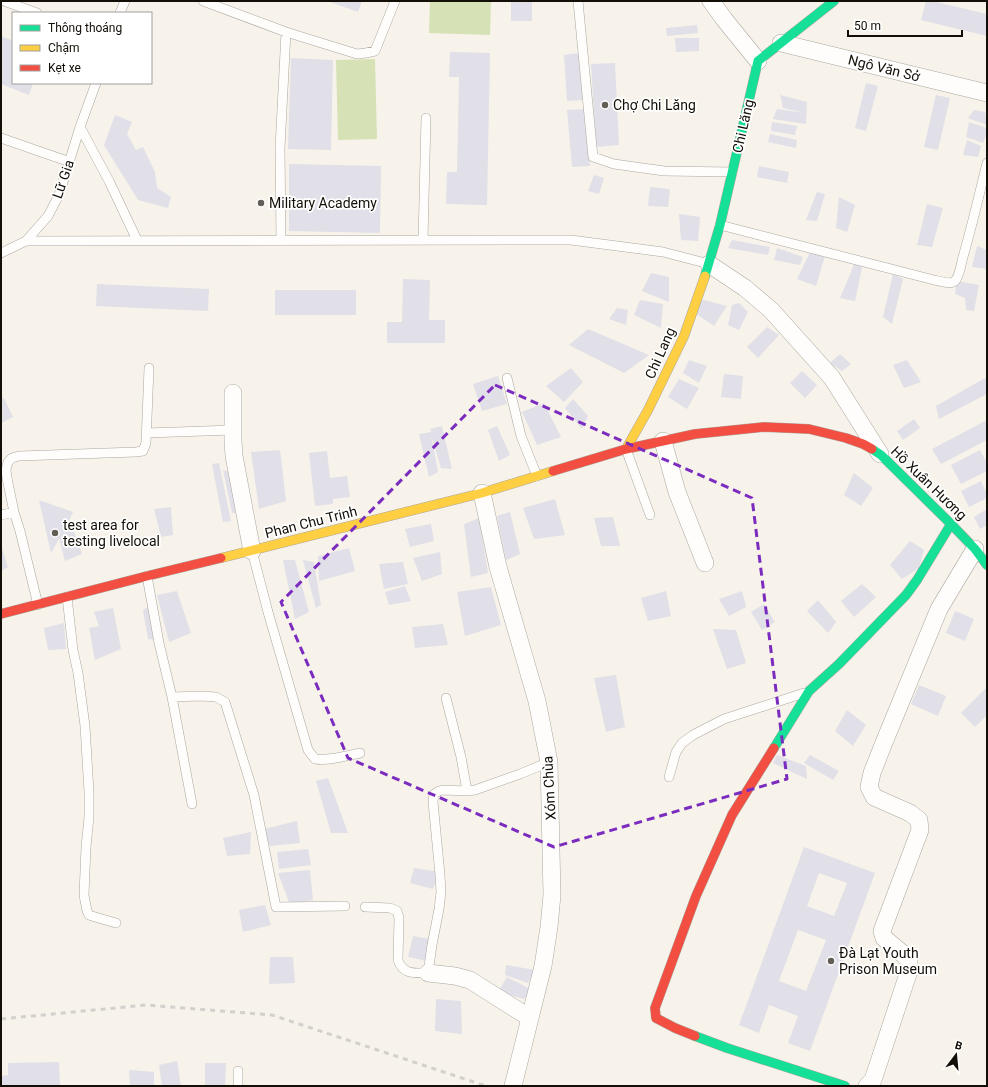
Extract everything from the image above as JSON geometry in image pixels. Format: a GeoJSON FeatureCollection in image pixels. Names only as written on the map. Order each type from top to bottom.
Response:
{"type":"FeatureCollection","features":[{"type":"Feature","properties":{"kind":"street"},"geometry":{"type":"LineString","coordinates":[[711,1],[758,60],[834,1]]}},
{"type":"Feature","properties":{"kind":"street","name":"Ngô Văn Sở"},"geometry":{"type":"LineString","coordinates":[[781,43],[987,93]]}},
{"type":"Feature","properties":{"kind":"street","name":"Chi Lăng"},"geometry":{"type":"LineString","coordinates":[[709,264],[720,225],[758,60]]}},
{"type":"Feature","properties":{"kind":"street"},"geometry":{"type":"LineString","coordinates":[[709,264],[745,288],[771,310],[832,378],[881,455]]}},
{"type":"Feature","properties":{"kind":"street","name":"Chi Lang"},"geometry":{"type":"LineString","coordinates":[[626,449],[648,410],[684,336],[709,264]]}},
{"type":"Feature","properties":{"kind":"street"},"geometry":{"type":"LineString","coordinates":[[233,393],[234,456],[252,551]]}},
{"type":"Feature","properties":{"kind":"street","name":"Hồ Xuân Hương"},"geometry":{"type":"LineString","coordinates":[[626,449],[694,434],[764,427],[809,429],[846,438],[863,444],[881,455],[951,524],[975,549],[987,565]]}},
{"type":"Feature","properties":{"kind":"street"},"geometry":{"type":"LineString","coordinates":[[663,441],[677,492],[705,562]]}},
{"type":"Feature","properties":{"kind":"street","name":"Phan Chu Trinh"},"geometry":{"type":"LineString","coordinates":[[1,614],[147,576],[482,493],[626,449]]}},
{"type":"Feature","properties":{"kind":"street","name":"Xóm Chùa"},"geometry":{"type":"LineString","coordinates":[[482,493],[498,567],[537,701],[549,762],[552,895],[549,927],[543,966],[513,1086]]}},
{"type":"Feature","properties":{"kind":"street"},"geometry":{"type":"LineString","coordinates":[[845,1086],[727,1048],[675,1028],[656,1018],[655,1008],[696,896],[732,815],[809,692],[839,664],[906,595],[921,574],[951,524]]}},
{"type":"Feature","properties":{"kind":"street"},"geometry":{"type":"LineString","coordinates":[[868,1086],[873,1080],[909,971],[909,961],[884,938],[882,931],[920,830],[919,820],[910,813],[874,797],[869,787],[872,773],[883,744],[939,609],[975,549]]}},
{"type":"Feature","properties":{"kind":"street"},"geometry":{"type":"LineString","coordinates":[[428,974],[450,975],[470,980],[530,1018]]}},
{"type":"Feature","properties":{"kind":"lane"},"geometry":{"type":"LineString","coordinates":[[4,1],[34,12]]}},
{"type":"Feature","properties":{"kind":"lane"},"geometry":{"type":"LineString","coordinates":[[120,12],[125,1]]}},
{"type":"Feature","properties":{"kind":"lane"},"geometry":{"type":"LineString","coordinates":[[203,1],[286,32],[357,54],[366,54],[375,51],[395,1]]}},
{"type":"Feature","properties":{"kind":"lane"},"geometry":{"type":"LineString","coordinates":[[578,1],[593,157],[614,164],[664,170],[732,172]]}},
{"type":"Feature","properties":{"kind":"lane"},"geometry":{"type":"LineString","coordinates":[[281,241],[280,148],[286,32]]}},
{"type":"Feature","properties":{"kind":"lane","name":"Lữ Gia"},"geometry":{"type":"LineString","coordinates":[[1,253],[26,241],[48,216],[52,209],[59,195],[80,127],[96,84]]}},
{"type":"Feature","properties":{"kind":"lane"},"geometry":{"type":"LineString","coordinates":[[423,240],[426,118]]}},
{"type":"Feature","properties":{"kind":"lane"},"geometry":{"type":"LineString","coordinates":[[80,127],[109,181],[137,240]]}},
{"type":"Feature","properties":{"kind":"lane"},"geometry":{"type":"LineString","coordinates":[[1,138],[70,162]]}},
{"type":"Feature","properties":{"kind":"lane"},"geometry":{"type":"LineString","coordinates":[[720,225],[949,283],[955,281],[958,275],[987,163]]}},
{"type":"Feature","properties":{"kind":"lane"},"geometry":{"type":"LineString","coordinates":[[26,241],[571,240],[663,252],[709,264]]}},
{"type":"Feature","properties":{"kind":"lane"},"geometry":{"type":"LineString","coordinates":[[38,605],[14,512],[6,470],[8,462],[12,458],[19,456],[143,451],[147,433],[149,368]]}},
{"type":"Feature","properties":{"kind":"lane"},"geometry":{"type":"LineString","coordinates":[[507,378],[521,436],[537,476]]}},
{"type":"Feature","properties":{"kind":"lane"},"geometry":{"type":"LineString","coordinates":[[147,433],[233,430]]}},
{"type":"Feature","properties":{"kind":"lane"},"geometry":{"type":"LineString","coordinates":[[626,449],[650,515]]}},
{"type":"Feature","properties":{"kind":"lane"},"geometry":{"type":"LineString","coordinates":[[1,515],[14,512]]}},
{"type":"Feature","properties":{"kind":"lane"},"geometry":{"type":"LineString","coordinates":[[252,551],[308,750],[315,758],[320,760],[360,753]]}},
{"type":"Feature","properties":{"kind":"lane"},"geometry":{"type":"LineString","coordinates":[[147,576],[159,643],[172,697],[192,804]]}},
{"type":"Feature","properties":{"kind":"lane"},"geometry":{"type":"LineString","coordinates":[[67,597],[73,650],[78,673],[85,726],[89,792],[89,817],[84,895],[89,915],[116,923]]}},
{"type":"Feature","properties":{"kind":"lane"},"geometry":{"type":"LineString","coordinates":[[669,777],[676,752],[682,743],[693,735],[724,720],[809,692]]}},
{"type":"Feature","properties":{"kind":"lane"},"geometry":{"type":"LineString","coordinates":[[172,697],[216,697],[225,702],[254,795],[276,907],[346,906]]}},
{"type":"Feature","properties":{"kind":"lane"},"geometry":{"type":"LineString","coordinates":[[446,698],[461,757],[467,791]]}},
{"type":"Feature","properties":{"kind":"lane"},"geometry":{"type":"LineString","coordinates":[[365,906],[390,908],[397,911],[399,918],[399,964],[405,970],[428,974],[441,892],[433,802],[434,794],[443,790],[467,791],[490,786],[549,762]]}},
{"type":"Feature","properties":{"kind":"lane"},"geometry":{"type":"LineString","coordinates":[[238,1071],[238,1086]]}},
{"type":"Feature","properties":{"kind":"highlighted area"},"geometry":{"type":"Polygon","coordinates":[[[495,385],[752,498],[787,779],[554,847],[348,758],[281,602],[495,385]]]}},
{"type":"Feature","properties":{"kind":"green space"},"geometry":{"type":"Polygon","coordinates":[[[430,1],[491,1],[490,35],[429,33],[430,1]]]}},
{"type":"Feature","properties":{"kind":"green space"},"geometry":{"type":"Polygon","coordinates":[[[375,59],[377,139],[338,140],[336,60],[375,59]]]}},
{"type":"Feature","properties":{"kind":"building"},"geometry":{"type":"Polygon","coordinates":[[[327,1],[362,1],[358,12],[327,1]]]}},
{"type":"Feature","properties":{"kind":"building"},"geometry":{"type":"Polygon","coordinates":[[[511,1],[532,1],[532,21],[511,21],[511,1]]]}},
{"type":"Feature","properties":{"kind":"building"},"geometry":{"type":"Polygon","coordinates":[[[926,1],[932,1],[987,14],[987,36],[921,20],[926,1]]]}},
{"type":"Feature","properties":{"kind":"building"},"geometry":{"type":"Polygon","coordinates":[[[697,25],[698,33],[667,36],[666,28],[697,25]]]}},
{"type":"Feature","properties":{"kind":"building"},"geometry":{"type":"Polygon","coordinates":[[[1,36],[12,41],[12,84],[33,84],[29,95],[1,84],[1,36]]]}},
{"type":"Feature","properties":{"kind":"building"},"geometry":{"type":"Polygon","coordinates":[[[675,38],[699,38],[699,51],[676,52],[675,38]]]}},
{"type":"Feature","properties":{"kind":"building"},"geometry":{"type":"Polygon","coordinates":[[[450,52],[490,53],[487,205],[446,204],[447,172],[457,172],[459,77],[449,77],[450,52]]]}},
{"type":"Feature","properties":{"kind":"building"},"geometry":{"type":"Polygon","coordinates":[[[580,53],[584,100],[567,101],[564,55],[580,53]]]}},
{"type":"Feature","properties":{"kind":"building"},"geometry":{"type":"Polygon","coordinates":[[[291,58],[333,60],[331,150],[288,149],[291,58]]]}},
{"type":"Feature","properties":{"kind":"building","name":"Chợ Chi Lăng"},"geometry":{"type":"Polygon","coordinates":[[[615,63],[619,145],[596,147],[591,64],[615,63]]]}},
{"type":"Feature","properties":{"kind":"building"},"geometry":{"type":"Polygon","coordinates":[[[866,83],[878,86],[866,131],[855,128],[866,83]]]}},
{"type":"Feature","properties":{"kind":"building"},"geometry":{"type":"Polygon","coordinates":[[[780,95],[807,102],[806,124],[773,119],[777,109],[805,113],[783,108],[780,95]]]}},
{"type":"Feature","properties":{"kind":"building"},"geometry":{"type":"Polygon","coordinates":[[[936,95],[950,98],[938,150],[924,147],[936,95]]]}},
{"type":"Feature","properties":{"kind":"building"},"geometry":{"type":"Polygon","coordinates":[[[585,109],[590,166],[572,167],[567,110],[585,109]]]}},
{"type":"Feature","properties":{"kind":"building"},"geometry":{"type":"Polygon","coordinates":[[[974,110],[985,112],[987,125],[968,118],[974,110]]]}},
{"type":"Feature","properties":{"kind":"building"},"geometry":{"type":"Polygon","coordinates":[[[115,115],[132,122],[127,134],[136,150],[143,147],[155,172],[157,188],[171,197],[168,208],[138,200],[104,145],[115,115]]]}},
{"type":"Feature","properties":{"kind":"building"},"geometry":{"type":"Polygon","coordinates":[[[772,122],[797,126],[795,135],[771,131],[772,122]]]}},
{"type":"Feature","properties":{"kind":"building"},"geometry":{"type":"Polygon","coordinates":[[[969,122],[987,128],[987,133],[983,143],[966,137],[969,122]]]}},
{"type":"Feature","properties":{"kind":"building"},"geometry":{"type":"Polygon","coordinates":[[[770,134],[797,140],[796,148],[768,142],[770,134]]]}},
{"type":"Feature","properties":{"kind":"building"},"geometry":{"type":"Polygon","coordinates":[[[967,140],[981,146],[978,157],[963,155],[967,140]]]}},
{"type":"Feature","properties":{"kind":"building"},"geometry":{"type":"Polygon","coordinates":[[[289,164],[381,166],[380,233],[289,231],[289,164]]]}},
{"type":"Feature","properties":{"kind":"building"},"geometry":{"type":"Polygon","coordinates":[[[759,166],[789,172],[787,183],[757,177],[759,166]]]}},
{"type":"Feature","properties":{"kind":"building"},"geometry":{"type":"Polygon","coordinates":[[[594,175],[604,178],[599,194],[588,191],[594,175]]]}},
{"type":"Feature","properties":{"kind":"building"},"geometry":{"type":"Polygon","coordinates":[[[650,187],[670,189],[668,207],[648,206],[650,187]]]}},
{"type":"Feature","properties":{"kind":"building"},"geometry":{"type":"Polygon","coordinates":[[[817,192],[825,194],[817,221],[806,220],[817,192]]]}},
{"type":"Feature","properties":{"kind":"building"},"geometry":{"type":"Polygon","coordinates":[[[839,197],[855,205],[847,232],[836,228],[839,197]]]}},
{"type":"Feature","properties":{"kind":"building"},"geometry":{"type":"Polygon","coordinates":[[[927,204],[943,208],[932,247],[917,245],[927,204]]]}},
{"type":"Feature","properties":{"kind":"building"},"geometry":{"type":"Polygon","coordinates":[[[679,214],[700,217],[698,241],[681,240],[679,214]]]}},
{"type":"Feature","properties":{"kind":"building"},"geometry":{"type":"Polygon","coordinates":[[[732,240],[770,247],[768,255],[728,248],[732,240]]]}},
{"type":"Feature","properties":{"kind":"building"},"geometry":{"type":"Polygon","coordinates":[[[977,246],[987,250],[987,269],[972,267],[977,246]]]}},
{"type":"Feature","properties":{"kind":"building"},"geometry":{"type":"Polygon","coordinates":[[[777,248],[803,257],[800,265],[774,260],[777,248]]]}},
{"type":"Feature","properties":{"kind":"building"},"geometry":{"type":"Polygon","coordinates":[[[811,250],[825,256],[816,286],[797,279],[811,250]]]}},
{"type":"Feature","properties":{"kind":"building"},"geometry":{"type":"Polygon","coordinates":[[[856,260],[862,268],[855,301],[840,298],[856,260]]]}},
{"type":"Feature","properties":{"kind":"building"},"geometry":{"type":"Polygon","coordinates":[[[651,273],[669,277],[669,302],[642,291],[651,273]]]}},
{"type":"Feature","properties":{"kind":"building"},"geometry":{"type":"Polygon","coordinates":[[[893,274],[903,279],[892,324],[883,317],[893,274]]]}},
{"type":"Feature","properties":{"kind":"building"},"geometry":{"type":"Polygon","coordinates":[[[403,279],[430,280],[429,320],[445,320],[445,343],[387,343],[387,322],[402,322],[403,279]]]}},
{"type":"Feature","properties":{"kind":"building"},"geometry":{"type":"Polygon","coordinates":[[[957,281],[979,285],[974,311],[966,310],[965,298],[955,294],[957,281]]]}},
{"type":"Feature","properties":{"kind":"building"},"geometry":{"type":"Polygon","coordinates":[[[97,284],[209,289],[208,311],[96,306],[97,284]]]}},
{"type":"Feature","properties":{"kind":"building"},"geometry":{"type":"Polygon","coordinates":[[[275,290],[356,290],[356,315],[275,315],[275,290]]]}},
{"type":"Feature","properties":{"kind":"building"},"geometry":{"type":"Polygon","coordinates":[[[700,299],[727,306],[714,326],[695,313],[700,299]]]}},
{"type":"Feature","properties":{"kind":"building"},"geometry":{"type":"Polygon","coordinates":[[[640,300],[663,304],[661,328],[634,315],[640,300]]]}},
{"type":"Feature","properties":{"kind":"building"},"geometry":{"type":"Polygon","coordinates":[[[739,303],[748,312],[739,330],[728,325],[732,305],[739,303]]]}},
{"type":"Feature","properties":{"kind":"building"},"geometry":{"type":"Polygon","coordinates":[[[617,308],[628,310],[626,325],[609,319],[617,308]]]}},
{"type":"Feature","properties":{"kind":"building"},"geometry":{"type":"Polygon","coordinates":[[[767,327],[779,335],[758,358],[747,347],[767,327]]]}},
{"type":"Feature","properties":{"kind":"building"},"geometry":{"type":"Polygon","coordinates":[[[588,329],[649,355],[624,373],[569,345],[588,329]]]}},
{"type":"Feature","properties":{"kind":"building"},"geometry":{"type":"Polygon","coordinates":[[[840,354],[851,364],[842,371],[830,363],[840,354]]]}},
{"type":"Feature","properties":{"kind":"building"},"geometry":{"type":"Polygon","coordinates":[[[689,360],[707,366],[699,383],[683,373],[689,360]]]}},
{"type":"Feature","properties":{"kind":"building"},"geometry":{"type":"Polygon","coordinates":[[[907,360],[921,382],[904,388],[893,365],[907,360]]]}},
{"type":"Feature","properties":{"kind":"building"},"geometry":{"type":"Polygon","coordinates":[[[571,368],[583,382],[564,402],[546,386],[571,368]]]}},
{"type":"Feature","properties":{"kind":"building"},"geometry":{"type":"Polygon","coordinates":[[[802,371],[817,385],[805,398],[790,383],[802,371]]]}},
{"type":"Feature","properties":{"kind":"building"},"geometry":{"type":"Polygon","coordinates":[[[724,374],[743,376],[741,399],[721,397],[724,374]]]}},
{"type":"Feature","properties":{"kind":"building"},"geometry":{"type":"Polygon","coordinates":[[[498,376],[507,404],[482,411],[473,384],[498,376]]]}},
{"type":"Feature","properties":{"kind":"building"},"geometry":{"type":"Polygon","coordinates":[[[985,378],[987,384],[987,394],[939,419],[936,406],[985,378]]]}},
{"type":"Feature","properties":{"kind":"building"},"geometry":{"type":"Polygon","coordinates":[[[679,379],[699,388],[687,409],[668,397],[679,379]]]}},
{"type":"Feature","properties":{"kind":"building"},"geometry":{"type":"Polygon","coordinates":[[[4,398],[13,417],[1,423],[1,400],[4,398]]]}},
{"type":"Feature","properties":{"kind":"building"},"geometry":{"type":"Polygon","coordinates":[[[573,399],[588,416],[582,429],[565,408],[573,399]]]}},
{"type":"Feature","properties":{"kind":"building"},"geometry":{"type":"Polygon","coordinates":[[[544,403],[561,437],[537,445],[522,412],[544,403]]]}},
{"type":"Feature","properties":{"kind":"building"},"geometry":{"type":"Polygon","coordinates":[[[914,419],[920,428],[903,440],[897,431],[914,419]]]}},
{"type":"Feature","properties":{"kind":"building"},"geometry":{"type":"Polygon","coordinates":[[[987,420],[987,440],[941,464],[932,449],[987,420]]]}},
{"type":"Feature","properties":{"kind":"building"},"geometry":{"type":"Polygon","coordinates":[[[442,426],[452,469],[441,468],[431,435],[438,472],[429,477],[419,434],[431,432],[430,429],[442,426]]]}},
{"type":"Feature","properties":{"kind":"building"},"geometry":{"type":"Polygon","coordinates":[[[497,426],[510,455],[499,461],[488,430],[497,426]]]}},
{"type":"Feature","properties":{"kind":"building"},"geometry":{"type":"Polygon","coordinates":[[[280,450],[286,501],[259,509],[251,452],[280,450]]]}},
{"type":"Feature","properties":{"kind":"building"},"geometry":{"type":"Polygon","coordinates":[[[980,450],[987,463],[987,471],[961,484],[951,465],[980,450]]]}},
{"type":"Feature","properties":{"kind":"building"},"geometry":{"type":"Polygon","coordinates":[[[327,451],[330,478],[347,476],[350,497],[333,499],[333,504],[315,506],[309,453],[327,451]]]}},
{"type":"Feature","properties":{"kind":"building"},"geometry":{"type":"Polygon","coordinates":[[[219,463],[231,521],[223,522],[212,464],[219,463]]]}},
{"type":"Feature","properties":{"kind":"building"},"geometry":{"type":"Polygon","coordinates":[[[223,470],[232,473],[242,513],[232,513],[223,470]]]}},
{"type":"Feature","properties":{"kind":"building"},"geometry":{"type":"Polygon","coordinates":[[[854,473],[873,488],[861,506],[844,495],[854,473]]]}},
{"type":"Feature","properties":{"kind":"building"},"geometry":{"type":"Polygon","coordinates":[[[981,481],[987,494],[987,498],[969,507],[961,491],[981,481]]]}},
{"type":"Feature","properties":{"kind":"building"},"geometry":{"type":"Polygon","coordinates":[[[555,499],[565,535],[534,539],[523,508],[555,499]]]}},
{"type":"Feature","properties":{"kind":"building","name":"test area for testing livelocal"},"geometry":{"type":"Polygon","coordinates":[[[39,500],[73,512],[67,525],[71,523],[82,554],[65,561],[59,539],[51,553],[39,500]]]}},
{"type":"Feature","properties":{"kind":"building"},"geometry":{"type":"Polygon","coordinates":[[[171,507],[173,535],[161,537],[154,509],[171,507]]]}},
{"type":"Feature","properties":{"kind":"building"},"geometry":{"type":"Polygon","coordinates":[[[987,509],[987,525],[980,529],[974,517],[987,509]]]}},
{"type":"Feature","properties":{"kind":"building"},"geometry":{"type":"Polygon","coordinates":[[[510,512],[520,554],[506,560],[497,516],[510,512]]]}},
{"type":"Feature","properties":{"kind":"building"},"geometry":{"type":"Polygon","coordinates":[[[613,517],[620,546],[601,546],[594,518],[613,517]]]}},
{"type":"Feature","properties":{"kind":"building"},"geometry":{"type":"Polygon","coordinates":[[[479,518],[488,573],[471,577],[464,524],[479,518]]]}},
{"type":"Feature","properties":{"kind":"building"},"geometry":{"type":"Polygon","coordinates":[[[431,524],[434,541],[410,547],[405,529],[431,524]]]}},
{"type":"Feature","properties":{"kind":"building"},"geometry":{"type":"Polygon","coordinates":[[[910,541],[924,550],[919,568],[902,579],[890,565],[910,541]]]}},
{"type":"Feature","properties":{"kind":"building"},"geometry":{"type":"Polygon","coordinates":[[[1,545],[8,567],[1,571],[1,545]]]}},
{"type":"Feature","properties":{"kind":"building"},"geometry":{"type":"Polygon","coordinates":[[[349,548],[355,571],[319,581],[318,556],[349,548]]]}},
{"type":"Feature","properties":{"kind":"building"},"geometry":{"type":"Polygon","coordinates":[[[440,552],[442,574],[422,581],[413,558],[440,552]]]}},
{"type":"Feature","properties":{"kind":"building"},"geometry":{"type":"Polygon","coordinates":[[[283,560],[295,560],[309,612],[295,619],[283,560]]]}},
{"type":"Feature","properties":{"kind":"building"},"geometry":{"type":"Polygon","coordinates":[[[303,560],[314,562],[321,605],[316,608],[303,560]]]}},
{"type":"Feature","properties":{"kind":"building"},"geometry":{"type":"Polygon","coordinates":[[[403,562],[408,584],[384,589],[379,564],[403,562]]]}},
{"type":"Feature","properties":{"kind":"building"},"geometry":{"type":"Polygon","coordinates":[[[862,584],[876,597],[854,617],[841,601],[862,584]]]}},
{"type":"Feature","properties":{"kind":"building"},"geometry":{"type":"Polygon","coordinates":[[[405,586],[411,601],[389,605],[385,592],[405,586]]]}},
{"type":"Feature","properties":{"kind":"building"},"geometry":{"type":"Polygon","coordinates":[[[491,587],[501,625],[465,636],[457,592],[491,587]]]}},
{"type":"Feature","properties":{"kind":"building"},"geometry":{"type":"Polygon","coordinates":[[[177,591],[191,633],[169,642],[157,595],[177,591]]]}},
{"type":"Feature","properties":{"kind":"building"},"geometry":{"type":"Polygon","coordinates":[[[666,591],[671,616],[648,621],[641,598],[666,591]]]}},
{"type":"Feature","properties":{"kind":"building"},"geometry":{"type":"Polygon","coordinates":[[[742,591],[746,607],[729,616],[719,599],[742,591]]]}},
{"type":"Feature","properties":{"kind":"building"},"geometry":{"type":"Polygon","coordinates":[[[818,600],[836,622],[828,633],[807,611],[818,600]]]}},
{"type":"Feature","properties":{"kind":"building"},"geometry":{"type":"Polygon","coordinates":[[[764,604],[775,622],[762,630],[751,612],[764,604]]]}},
{"type":"Feature","properties":{"kind":"building"},"geometry":{"type":"Polygon","coordinates":[[[150,606],[156,640],[148,639],[143,610],[150,606]]]}},
{"type":"Feature","properties":{"kind":"building"},"geometry":{"type":"Polygon","coordinates":[[[113,608],[121,649],[95,660],[89,628],[99,626],[94,612],[113,608]]]}},
{"type":"Feature","properties":{"kind":"building"},"geometry":{"type":"Polygon","coordinates":[[[955,611],[974,619],[965,641],[946,633],[955,611]]]}},
{"type":"Feature","properties":{"kind":"building"},"geometry":{"type":"Polygon","coordinates":[[[64,623],[66,649],[48,650],[44,628],[64,623]]]}},
{"type":"Feature","properties":{"kind":"building"},"geometry":{"type":"Polygon","coordinates":[[[443,624],[448,645],[415,648],[412,627],[443,624]]]}},
{"type":"Feature","properties":{"kind":"building"},"geometry":{"type":"Polygon","coordinates":[[[713,629],[736,630],[746,663],[727,669],[713,629]]]}},
{"type":"Feature","properties":{"kind":"building"},"geometry":{"type":"Polygon","coordinates":[[[616,675],[625,727],[606,732],[594,678],[616,675]]]}},
{"type":"Feature","properties":{"kind":"building"},"geometry":{"type":"Polygon","coordinates":[[[919,685],[946,696],[938,716],[911,704],[919,685]]]}},
{"type":"Feature","properties":{"kind":"building"},"geometry":{"type":"Polygon","coordinates":[[[987,687],[987,715],[975,727],[961,713],[987,687]]]}},
{"type":"Feature","properties":{"kind":"building"},"geometry":{"type":"Polygon","coordinates":[[[847,710],[866,725],[853,746],[835,731],[847,710]]]}},
{"type":"Feature","properties":{"kind":"building"},"geometry":{"type":"Polygon","coordinates":[[[777,755],[806,766],[807,779],[773,763],[777,755]]]}},
{"type":"Feature","properties":{"kind":"building"},"geometry":{"type":"Polygon","coordinates":[[[810,755],[839,771],[833,780],[804,763],[810,755]]]}},
{"type":"Feature","properties":{"kind":"building"},"geometry":{"type":"Polygon","coordinates":[[[328,778],[348,833],[331,833],[316,781],[328,778]]]}},
{"type":"Feature","properties":{"kind":"building"},"geometry":{"type":"Polygon","coordinates":[[[297,821],[300,843],[270,846],[264,829],[297,821]]]}},
{"type":"Feature","properties":{"kind":"building"},"geometry":{"type":"Polygon","coordinates":[[[251,832],[250,854],[227,856],[223,838],[251,832]]]}},
{"type":"Feature","properties":{"kind":"building","name":"Đà Lạt Youth Prison Museum"},"geometry":{"type":"Polygon","coordinates":[[[804,847],[875,873],[810,1051],[788,1043],[798,1016],[769,1005],[759,1033],[739,1025],[804,847]],[[819,873],[807,906],[834,916],[847,883],[819,873]],[[798,930],[779,981],[806,991],[826,940],[798,930]]]}},
{"type":"Feature","properties":{"kind":"building"},"geometry":{"type":"Polygon","coordinates":[[[308,849],[311,865],[279,869],[277,852],[308,849]]]}},
{"type":"Feature","properties":{"kind":"building"},"geometry":{"type":"Polygon","coordinates":[[[414,868],[439,872],[433,889],[410,883],[414,868]]]}},
{"type":"Feature","properties":{"kind":"building"},"geometry":{"type":"Polygon","coordinates":[[[310,870],[313,900],[290,905],[278,873],[310,870]]]}},
{"type":"Feature","properties":{"kind":"building"},"geometry":{"type":"Polygon","coordinates":[[[265,905],[271,925],[243,932],[239,910],[265,905]]]}},
{"type":"Feature","properties":{"kind":"building"},"geometry":{"type":"Polygon","coordinates":[[[413,936],[430,939],[427,961],[408,957],[413,936]]]}},
{"type":"Feature","properties":{"kind":"building"},"geometry":{"type":"Polygon","coordinates":[[[270,957],[293,957],[295,983],[269,984],[270,957]]]}},
{"type":"Feature","properties":{"kind":"building"},"geometry":{"type":"Polygon","coordinates":[[[506,965],[535,970],[528,983],[505,975],[506,965]]]}},
{"type":"Feature","properties":{"kind":"building"},"geometry":{"type":"Polygon","coordinates":[[[507,977],[532,990],[524,999],[498,992],[507,977]]]}},
{"type":"Feature","properties":{"kind":"building"},"geometry":{"type":"Polygon","coordinates":[[[436,999],[461,1001],[462,1034],[435,1031],[436,999]]]}},
{"type":"Feature","properties":{"kind":"building"},"geometry":{"type":"Polygon","coordinates":[[[177,1061],[181,1086],[162,1086],[159,1065],[177,1061]]]}},
{"type":"Feature","properties":{"kind":"building"},"geometry":{"type":"Polygon","coordinates":[[[59,1062],[60,1086],[1,1086],[1,1076],[8,1075],[8,1063],[59,1062]]]}},
{"type":"Feature","properties":{"kind":"building"},"geometry":{"type":"Polygon","coordinates":[[[205,1063],[226,1063],[225,1086],[205,1086],[205,1063]]]}},
{"type":"Feature","properties":{"kind":"building"},"geometry":{"type":"Polygon","coordinates":[[[129,1070],[154,1072],[154,1086],[130,1086],[129,1070]]]}},
{"type":"Feature","properties":{"kind":"railway"},"geometry":{"type":"LineString","coordinates":[[1,1019],[146,1005],[272,1015],[486,1086]]}},
{"type":"Feature","properties":{"kind":"traffic: fast"},"geometry":{"type":"LineString","coordinates":[[705,276],[720,225],[758,61],[834,1]]}},
{"type":"Feature","properties":{"kind":"traffic: fast"},"geometry":{"type":"LineString","coordinates":[[872,449],[881,455],[951,524],[975,549],[987,565]]}},
{"type":"Feature","properties":{"kind":"traffic: fast"},"geometry":{"type":"LineString","coordinates":[[774,748],[809,691],[839,664],[906,595],[917,580],[951,524]]}},
{"type":"Feature","properties":{"kind":"traffic: fast"},"geometry":{"type":"LineString","coordinates":[[695,1036],[727,1048],[845,1086]]}},
{"type":"Feature","properties":{"kind":"traffic: slow"},"geometry":{"type":"LineString","coordinates":[[626,449],[648,410],[684,336],[705,276]]}},
{"type":"Feature","properties":{"kind":"traffic: slow"},"geometry":{"type":"LineString","coordinates":[[221,558],[482,493],[553,471]]}},
{"type":"Feature","properties":{"kind":"traffic: jam"},"geometry":{"type":"LineString","coordinates":[[553,471],[626,449],[695,434],[764,427],[809,429],[846,438],[872,449]]}},
{"type":"Feature","properties":{"kind":"traffic: jam"},"geometry":{"type":"LineString","coordinates":[[1,614],[221,558]]}},
{"type":"Feature","properties":{"kind":"traffic: jam"},"geometry":{"type":"LineString","coordinates":[[695,1036],[656,1018],[655,1008],[696,896],[732,815],[774,748]]}},
{"type":"Feature","properties":{"kind":"place","name":"Chợ Chi Lăng"},"geometry":{"type":"Point","coordinates":[605,105]}},
{"type":"Feature","properties":{"kind":"place","name":"Military Academy"},"geometry":{"type":"Point","coordinates":[261,203]}},
{"type":"Feature","properties":{"kind":"place","name":"test area for testing livelocal"},"geometry":{"type":"Point","coordinates":[55,533]}},
{"type":"Feature","properties":{"kind":"place","name":"Đà Lạt Youth Prison Museum"},"geometry":{"type":"Point","coordinates":[831,961]}}]}
